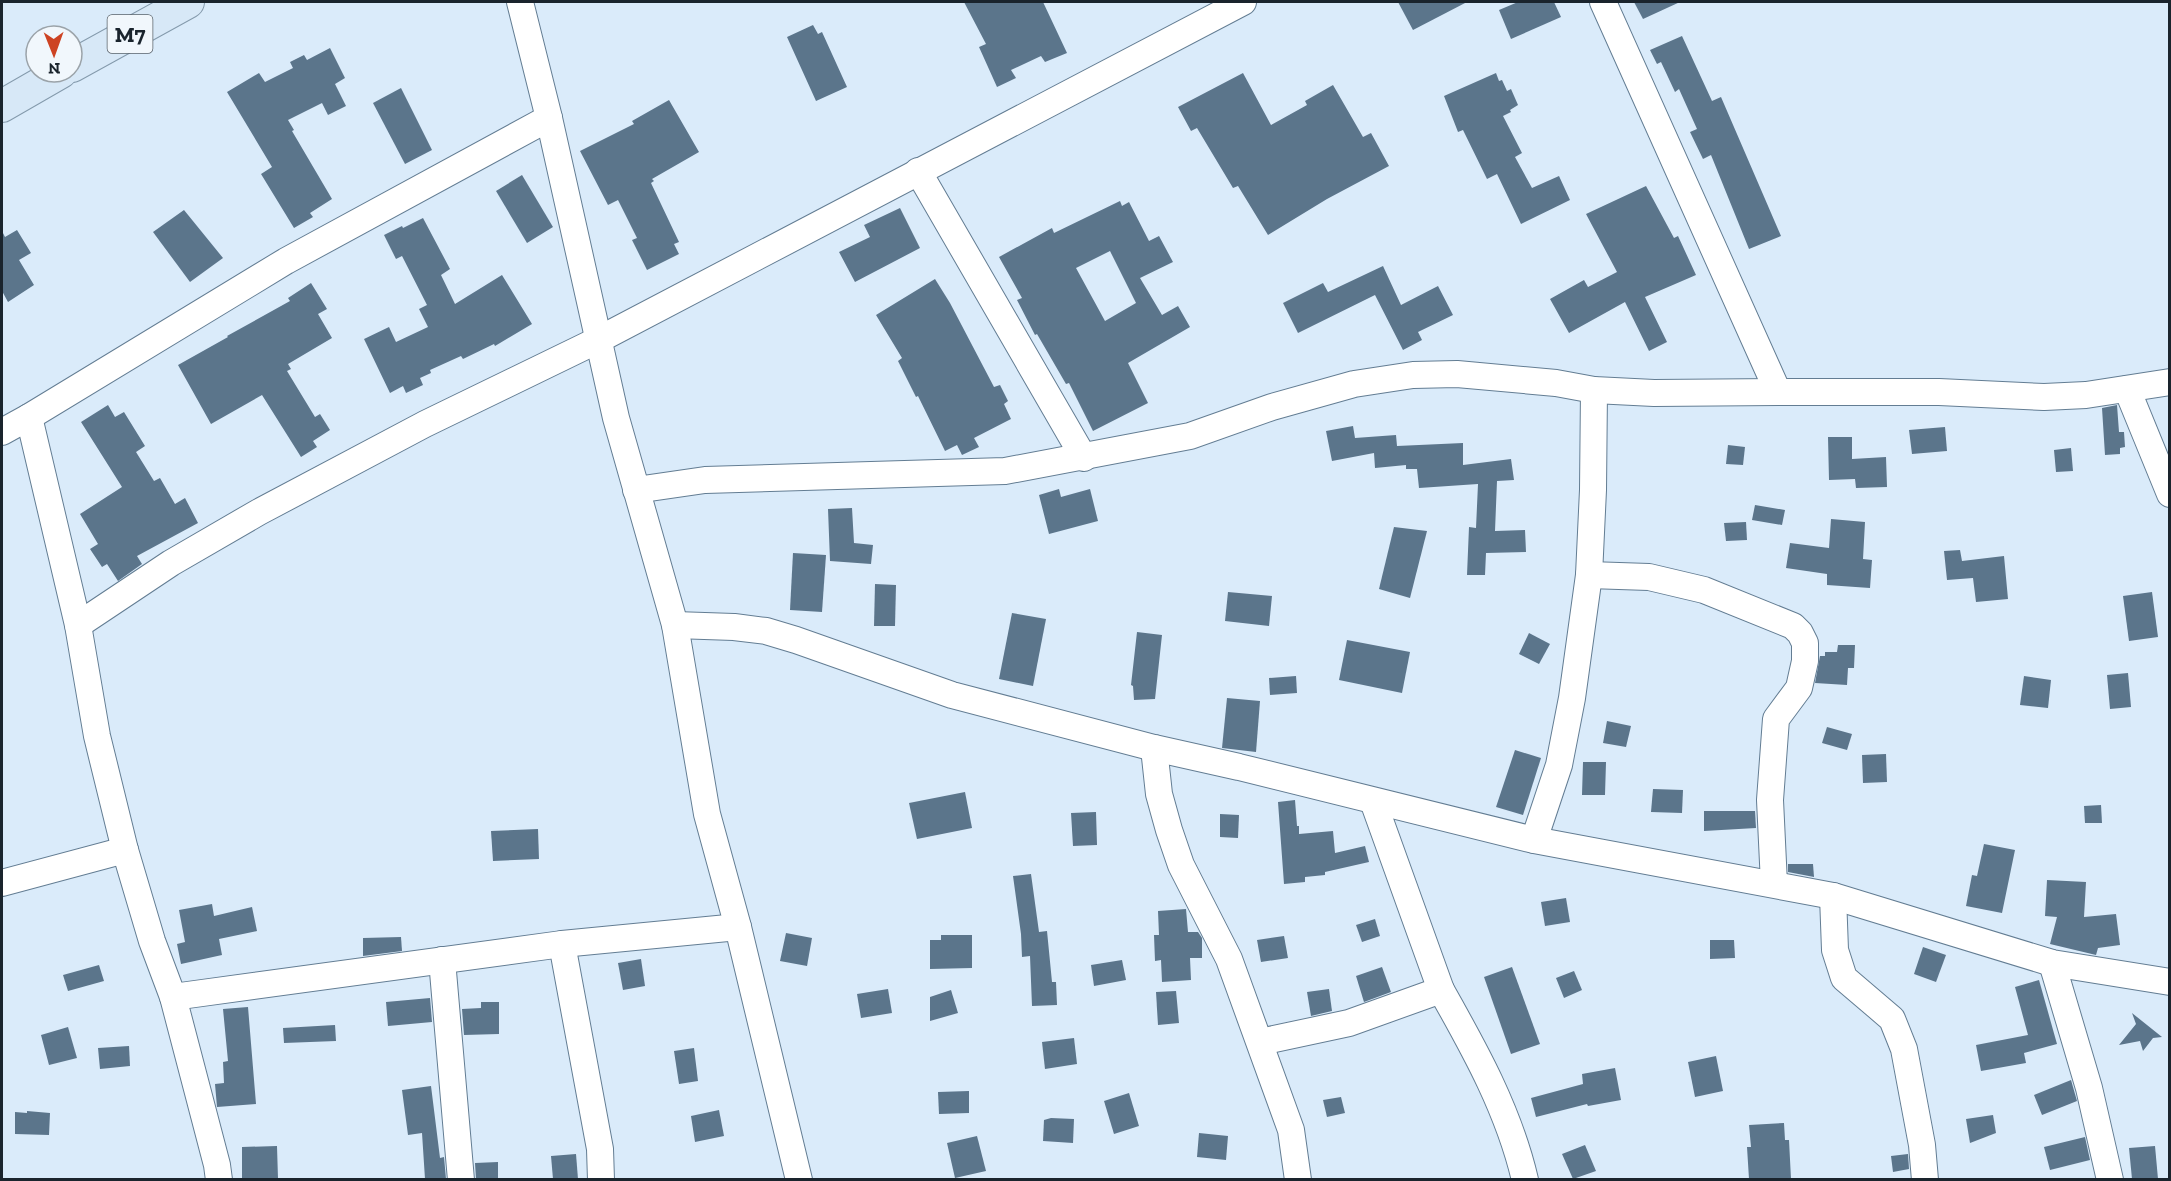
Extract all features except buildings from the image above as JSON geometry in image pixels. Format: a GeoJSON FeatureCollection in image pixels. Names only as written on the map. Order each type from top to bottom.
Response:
{"type":"FeatureCollection","features":[{"type":"Feature","properties":{"kind":"main road","name":"M7"},"geometry":{"type":"LineString","coordinates":[[84,59],[188,2]]}},
{"type":"Feature","properties":{"kind":"main road"},"geometry":{"type":"LineString","coordinates":[[2,106],[40,84]]}},
{"type":"Feature","properties":{"kind":"street"},"geometry":{"type":"LineString","coordinates":[[520,2],[549,118],[598,340],[636,490],[675,625],[707,814],[738,927],[799,1179]]}},
{"type":"Feature","properties":{"kind":"street"},"geometry":{"type":"LineString","coordinates":[[78,625],[171,563],[259,512],[425,424],[598,340],[1243,2]]}},
{"type":"Feature","properties":{"kind":"street"},"geometry":{"type":"LineString","coordinates":[[1603,2],[1778,392]]}},
{"type":"Feature","properties":{"kind":"street"},"geometry":{"type":"LineString","coordinates":[[2,432],[286,261],[549,118]]}},
{"type":"Feature","properties":{"kind":"street"},"geometry":{"type":"LineString","coordinates":[[918,171],[1084,458]]}},
{"type":"Feature","properties":{"kind":"street"},"geometry":{"type":"LineString","coordinates":[[636,490],[705,480],[1005,471],[1084,458],[1190,436],[1272,407],[1353,384],[1413,375],[1457,374],[1556,383],[1594,390],[1654,393],[1939,392],[2044,397],[2127,389],[2169,382]]}},
{"type":"Feature","properties":{"kind":"street"},"geometry":{"type":"LineString","coordinates":[[2127,389],[2169,494]]}},
{"type":"Feature","properties":{"kind":"street"},"geometry":{"type":"LineString","coordinates":[[1534,840],[1559,765],[1572,698],[1589,575],[1594,390]]}},
{"type":"Feature","properties":{"kind":"street"},"geometry":{"type":"LineString","coordinates":[[29,417],[78,625],[97,736],[125,850],[152,941],[173,997],[219,1179]]}},
{"type":"Feature","properties":{"kind":"street"},"geometry":{"type":"LineString","coordinates":[[1589,575],[1649,577],[1704,590],[1793,626],[1800,633],[1805,643],[1805,661],[1799,688],[1776,719],[1770,800],[1774,884]]}},
{"type":"Feature","properties":{"kind":"street"},"geometry":{"type":"LineString","coordinates":[[675,625],[734,627],[766,631],[952,695],[1154,748],[1534,840],[1833,896],[2052,963],[2169,982]]}},
{"type":"Feature","properties":{"kind":"street"},"geometry":{"type":"LineString","coordinates":[[1154,748],[1159,794],[1181,865],[1229,959],[1260,1042],[1291,1130],[1298,1179]]}},
{"type":"Feature","properties":{"kind":"street"},"geometry":{"type":"LineString","coordinates":[[1373,801],[1441,990],[1488,1076],[1517,1146],[1525,1179]]}},
{"type":"Feature","properties":{"kind":"street"},"geometry":{"type":"LineString","coordinates":[[2,883],[125,850]]}},
{"type":"Feature","properties":{"kind":"street"},"geometry":{"type":"LineString","coordinates":[[1833,896],[1835,950],[1844,978],[1892,1019],[1904,1049],[1922,1145],[1925,1179]]}},
{"type":"Feature","properties":{"kind":"street"},"geometry":{"type":"LineString","coordinates":[[173,997],[562,944],[738,927]]}},
{"type":"Feature","properties":{"kind":"street"},"geometry":{"type":"LineString","coordinates":[[562,944],[600,1149],[601,1179]]}},
{"type":"Feature","properties":{"kind":"street"},"geometry":{"type":"LineString","coordinates":[[442,960],[461,1179]]}},
{"type":"Feature","properties":{"kind":"street"},"geometry":{"type":"LineString","coordinates":[[2052,963],[2089,1089],[2110,1179]]}},
{"type":"Feature","properties":{"kind":"street"},"geometry":{"type":"LineString","coordinates":[[1260,1042],[1349,1023],[1441,990]]}}]}
